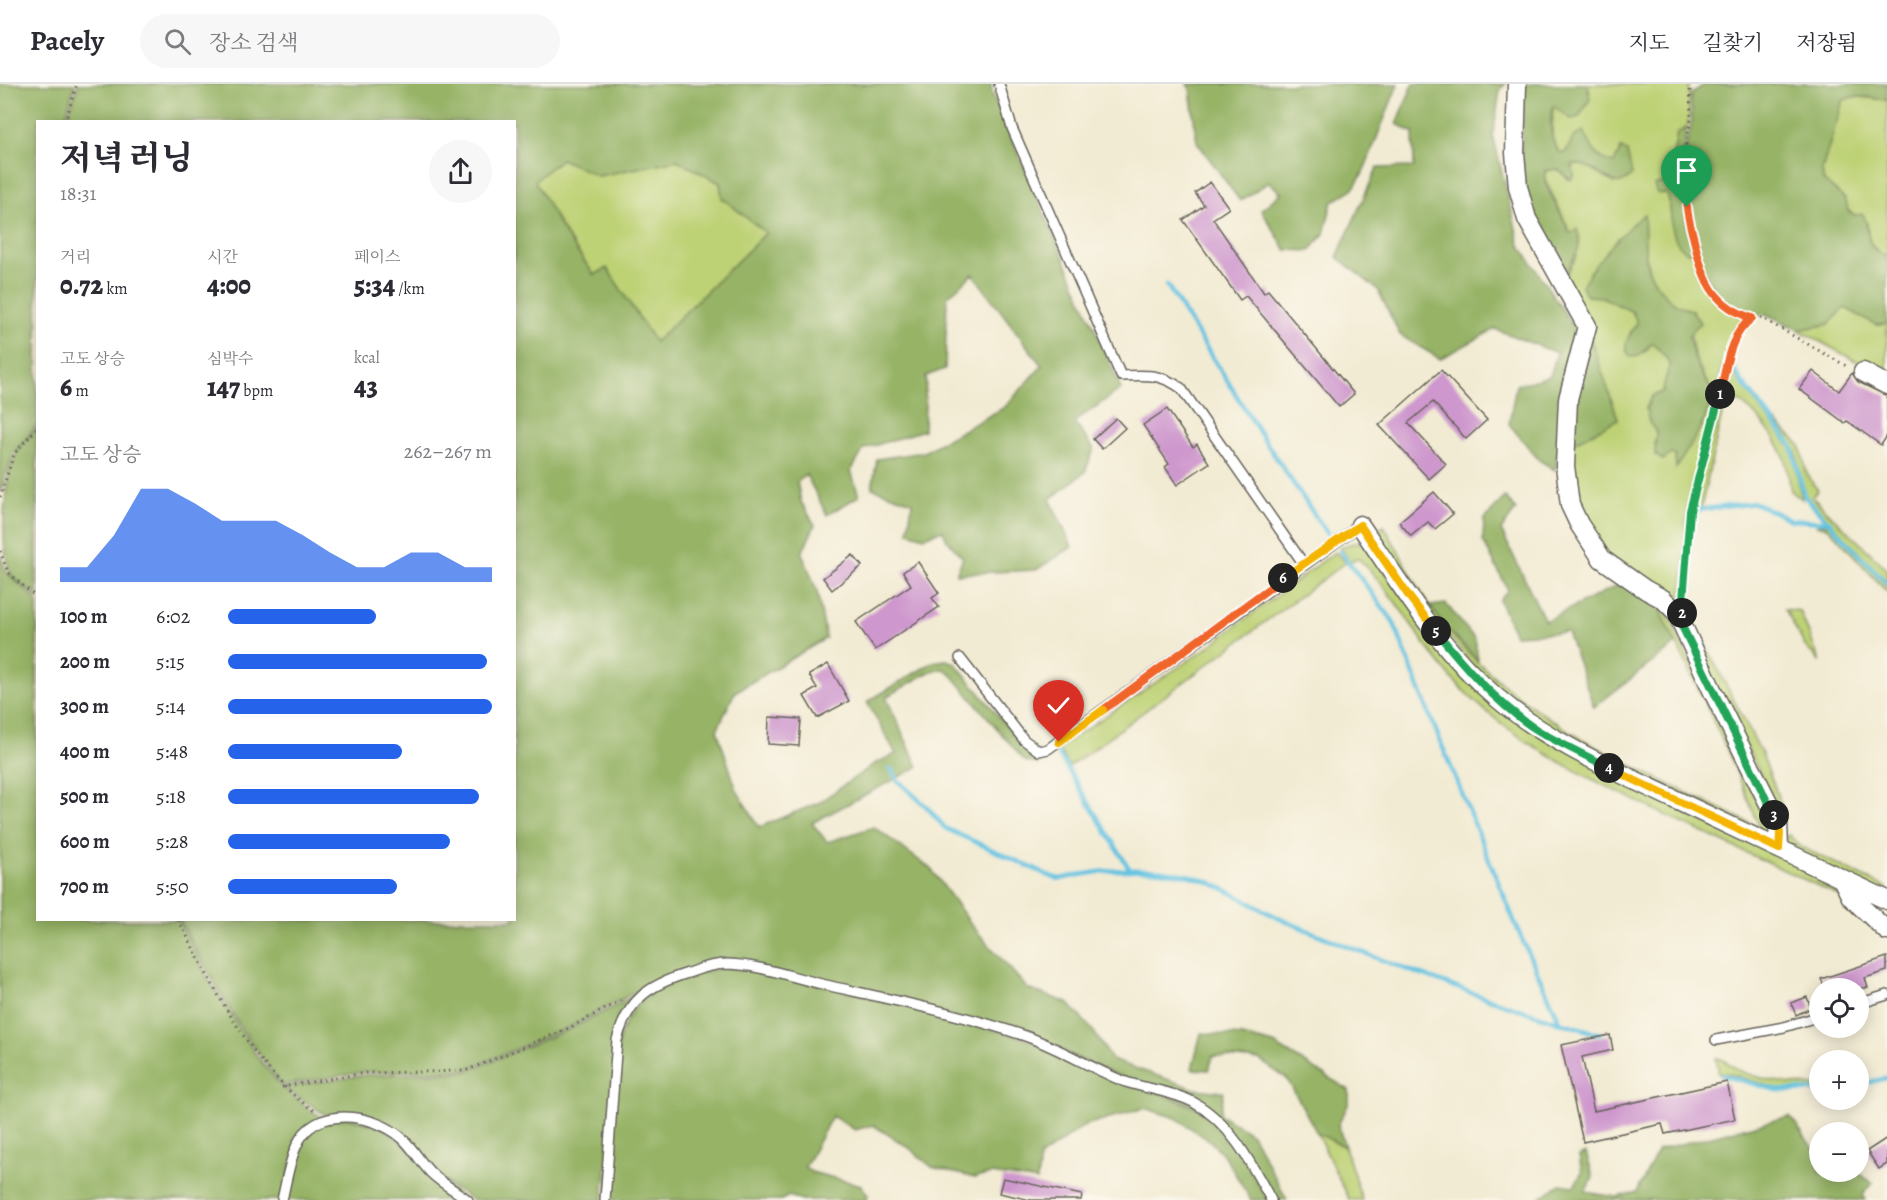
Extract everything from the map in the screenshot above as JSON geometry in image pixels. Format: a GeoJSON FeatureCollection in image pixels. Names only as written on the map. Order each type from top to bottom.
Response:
{"type":"FeatureCollection","features":[{"type":"Feature","properties":{"kind":"street"},"geometry":{"type":"LineString","coordinates":[[1516,84],[1515,153],[1518,187],[1527,219],[1587,326],[1568,399],[1565,466],[1570,505],[1579,524],[1602,559],[1672,606],[1778,822],[1779,849]]}},
{"type":"Feature","properties":{"kind":"street"},"geometry":{"type":"LineString","coordinates":[[1863,372],[1887,385]]}},
{"type":"Feature","properties":{"kind":"street"},"geometry":{"type":"LineString","coordinates":[[1360,525],[1410,598],[1466,668],[1496,697],[1532,726],[1621,774],[1887,900]]}},
{"type":"Feature","properties":{"kind":"street"},"geometry":{"type":"LineString","coordinates":[[1842,879],[1851,897],[1887,932]]}},
{"type":"Feature","properties":{"kind":"lane"},"geometry":{"type":"LineString","coordinates":[[999,84],[1012,128],[1121,376],[1165,377],[1181,388],[1303,564]]}},
{"type":"Feature","properties":{"kind":"lane"},"geometry":{"type":"LineString","coordinates":[[960,658],[1024,740],[1039,751],[1048,749],[1360,525]]}},
{"type":"Feature","properties":{"kind":"lane"},"geometry":{"type":"LineString","coordinates":[[605,1200],[617,1063],[616,1040],[622,1020],[641,995],[654,986],[707,967],[727,964],[752,967],[885,998],[1028,1037],[1123,1081],[1192,1102],[1213,1116],[1233,1136],[1249,1159],[1271,1200]]}},
{"type":"Feature","properties":{"kind":"lane"},"geometry":{"type":"LineString","coordinates":[[1869,1001],[1887,995]]}},
{"type":"Feature","properties":{"kind":"lane"},"geometry":{"type":"LineString","coordinates":[[1716,1040],[1784,1027],[1809,1019]]}},
{"type":"Feature","properties":{"kind":"lane"},"geometry":{"type":"LineString","coordinates":[[282,1200],[296,1145],[308,1128],[326,1118],[350,1117],[386,1126],[402,1138],[431,1173],[468,1200]]}},
{"type":"Feature","properties":{"kind":"path"},"geometry":{"type":"LineString","coordinates":[[66,120],[77,84]]}},
{"type":"Feature","properties":{"kind":"path"},"geometry":{"type":"LineString","coordinates":[[1690,84],[1691,120],[1684,153],[1688,219],[1698,264],[1717,297],[1737,313],[1752,318],[1760,317],[1839,363],[1863,372]]}},
{"type":"Feature","properties":{"kind":"path"},"geometry":{"type":"LineString","coordinates":[[1680,622],[1684,608],[1690,511],[1728,354],[1737,333],[1752,318]]}},
{"type":"Feature","properties":{"kind":"path"},"geometry":{"type":"LineString","coordinates":[[0,497],[14,454],[36,429]]}},
{"type":"Feature","properties":{"kind":"path"},"geometry":{"type":"LineString","coordinates":[[0,551],[8,572],[36,597]]}},
{"type":"Feature","properties":{"kind":"path"},"geometry":{"type":"LineString","coordinates":[[180,921],[210,980],[258,1056],[282,1086],[326,1118]]}},
{"type":"Feature","properties":{"kind":"path"},"geometry":{"type":"LineString","coordinates":[[282,1086],[365,1073],[465,1071],[569,1028],[630,996]]}},
{"type":"Feature","properties":{"kind":"green space"},"geometry":{"type":"Polygon","coordinates":[[[0,84],[75,84],[64,120],[36,120],[36,426],[13,454],[0,493],[0,84]]]}},
{"type":"Feature","properties":{"kind":"green space"},"geometry":{"type":"Polygon","coordinates":[[[78,84],[991,84],[992,93],[1121,389],[1074,422],[1094,449],[1085,472],[1050,499],[1072,547],[1036,570],[956,574],[963,558],[947,540],[943,530],[924,537],[908,532],[912,502],[872,488],[877,459],[924,452],[1005,407],[1042,366],[973,274],[947,297],[945,369],[926,376],[924,430],[864,449],[851,471],[859,496],[827,515],[806,475],[797,482],[801,502],[815,525],[802,553],[817,591],[826,638],[735,692],[717,730],[737,791],[759,827],[818,803],[876,763],[896,754],[867,702],[933,662],[946,660],[955,663],[1030,754],[1041,760],[1038,764],[1027,762],[1022,758],[950,673],[944,669],[931,671],[886,697],[918,767],[812,823],[827,842],[874,827],[931,869],[974,928],[1028,989],[1068,1003],[1094,1032],[1112,1060],[1195,1089],[1224,1092],[1220,1114],[1252,1134],[1287,1200],[1274,1200],[1214,1115],[1124,1079],[1029,1035],[727,962],[630,995],[569,1027],[464,1070],[365,1072],[282,1085],[227,1005],[181,921],[516,921],[516,120],[67,120],[78,84]],[[561,159],[535,181],[563,231],[594,275],[607,268],[655,342],[766,233],[722,198],[720,183],[677,160],[598,176],[561,159]]]}},
{"type":"Feature","properties":{"kind":"green space"},"geometry":{"type":"Polygon","coordinates":[[[1187,84],[1398,84],[1363,173],[1353,189],[1332,202],[1324,234],[1310,251],[1286,250],[1261,210],[1281,193],[1269,182],[1240,201],[1197,142],[1190,89],[1187,84]]]}},
{"type":"Feature","properties":{"kind":"green space"},"geometry":{"type":"Polygon","coordinates":[[[1413,84],[1505,84],[1500,90],[1493,136],[1520,245],[1573,326],[1575,337],[1555,470],[1539,460],[1509,424],[1516,385],[1550,376],[1557,353],[1495,329],[1440,359],[1400,335],[1378,290],[1337,257],[1377,168],[1414,167],[1413,133],[1397,124],[1413,84]]]}},
{"type":"Feature","properties":{"kind":"green space"},"geometry":{"type":"Polygon","coordinates":[[[1525,84],[1587,84],[1590,99],[1579,117],[1571,119],[1553,106],[1552,137],[1560,153],[1565,153],[1574,137],[1584,131],[1595,152],[1602,159],[1614,163],[1621,149],[1627,151],[1632,175],[1621,182],[1610,180],[1578,164],[1572,164],[1574,176],[1571,180],[1557,169],[1545,171],[1545,183],[1570,233],[1577,229],[1579,236],[1579,247],[1566,275],[1518,197],[1525,84]]]}},
{"type":"Feature","properties":{"kind":"green space"},"geometry":{"type":"Polygon","coordinates":[[[1587,84],[1689,84],[1687,128],[1677,133],[1669,181],[1655,185],[1657,193],[1667,194],[1673,211],[1671,224],[1686,252],[1695,255],[1701,275],[1713,294],[1729,308],[1748,318],[1737,329],[1726,352],[1687,509],[1681,604],[1621,571],[1582,524],[1569,445],[1618,419],[1566,275],[1577,256],[1567,225],[1544,177],[1545,171],[1557,169],[1568,179],[1574,176],[1572,163],[1587,166],[1614,183],[1621,149],[1614,163],[1605,161],[1574,137],[1565,153],[1560,153],[1552,139],[1553,105],[1561,110],[1590,91],[1587,84]],[[1644,215],[1595,266],[1602,297],[1623,306],[1632,313],[1637,323],[1630,333],[1645,352],[1652,343],[1669,362],[1663,392],[1652,396],[1646,408],[1649,422],[1657,432],[1654,444],[1675,455],[1676,467],[1703,421],[1710,387],[1699,368],[1693,350],[1692,311],[1677,305],[1663,293],[1649,270],[1645,250],[1644,215]]]}},
{"type":"Feature","properties":{"kind":"green space"},"geometry":{"type":"Polygon","coordinates":[[[1705,84],[1887,84],[1887,100],[1859,96],[1843,101],[1822,169],[1823,180],[1846,200],[1848,211],[1855,215],[1863,214],[1871,244],[1887,256],[1887,324],[1877,325],[1845,308],[1829,324],[1799,330],[1766,314],[1753,316],[1738,312],[1718,296],[1699,264],[1689,219],[1685,153],[1692,120],[1691,94],[1705,84]]]}},
{"type":"Feature","properties":{"kind":"green space"},"geometry":{"type":"Polygon","coordinates":[[[1850,96],[1887,100],[1887,256],[1873,247],[1868,234],[1867,222],[1848,211],[1823,180],[1822,169],[1839,109],[1843,101],[1850,96]]]}},
{"type":"Feature","properties":{"kind":"green space"},"geometry":{"type":"Polygon","coordinates":[[[1687,128],[1683,153],[1686,219],[1695,255],[1679,245],[1673,230],[1667,194],[1657,193],[1654,185],[1669,181],[1677,133],[1687,128]]]}},
{"type":"Feature","properties":{"kind":"green space"},"geometry":{"type":"Polygon","coordinates":[[[561,158],[598,176],[677,160],[720,183],[723,198],[766,233],[655,343],[607,269],[594,275],[563,231],[534,181],[561,158]]]}},
{"type":"Feature","properties":{"kind":"green space"},"geometry":{"type":"Polygon","coordinates":[[[1644,214],[1645,256],[1652,277],[1670,299],[1692,310],[1700,323],[1689,335],[1698,367],[1710,387],[1711,397],[1705,418],[1676,468],[1675,455],[1671,453],[1663,460],[1655,455],[1656,432],[1649,422],[1646,408],[1652,396],[1663,392],[1669,362],[1652,343],[1639,356],[1631,357],[1626,344],[1637,323],[1633,312],[1602,297],[1587,296],[1582,286],[1610,247],[1644,214]]]}},
{"type":"Feature","properties":{"kind":"green space"},"geometry":{"type":"Polygon","coordinates":[[[1844,307],[1877,325],[1887,324],[1887,378],[1799,330],[1829,324],[1844,307]]]}},
{"type":"Feature","properties":{"kind":"green space"},"geometry":{"type":"Polygon","coordinates":[[[1586,325],[1618,419],[1569,445],[1586,325]]]}},
{"type":"Feature","properties":{"kind":"green space"},"geometry":{"type":"Polygon","coordinates":[[[1730,362],[1734,374],[1792,449],[1802,499],[1791,491],[1784,457],[1775,439],[1753,412],[1726,395],[1701,508],[1693,508],[1730,362]]]}},
{"type":"Feature","properties":{"kind":"green space"},"geometry":{"type":"Polygon","coordinates":[[[1775,421],[1800,445],[1807,474],[1818,490],[1812,497],[1887,569],[1887,582],[1805,495],[1794,449],[1775,421]]]}},
{"type":"Feature","properties":{"kind":"green space"},"geometry":{"type":"Polygon","coordinates":[[[36,429],[36,596],[10,573],[5,547],[4,515],[7,483],[19,450],[36,429]]]}},
{"type":"Feature","properties":{"kind":"green space"},"geometry":{"type":"Polygon","coordinates":[[[1505,497],[1516,510],[1501,530],[1545,621],[1622,583],[1657,603],[1676,644],[1594,707],[1567,632],[1515,635],[1499,600],[1508,590],[1483,541],[1484,520],[1505,497]]]}},
{"type":"Feature","properties":{"kind":"green space"},"geometry":{"type":"Polygon","coordinates":[[[1830,524],[1887,586],[1887,592],[1829,528],[1816,525],[1830,524]]]}},
{"type":"Feature","properties":{"kind":"green space"},"geometry":{"type":"Polygon","coordinates":[[[1384,526],[1421,591],[1446,628],[1478,662],[1514,693],[1552,720],[1592,744],[1760,828],[1729,754],[1657,603],[1666,610],[1770,829],[1771,838],[1580,746],[1494,690],[1416,599],[1377,530],[1384,526]]]}},
{"type":"Feature","properties":{"kind":"green space"},"geometry":{"type":"Polygon","coordinates":[[[1357,542],[1363,543],[1479,691],[1839,886],[1851,901],[1620,793],[1567,766],[1516,734],[1469,696],[1454,680],[1426,646],[1388,592],[1359,559],[1349,561],[1340,547],[1357,542]]]}},
{"type":"Feature","properties":{"kind":"green space"},"geometry":{"type":"Polygon","coordinates":[[[1335,552],[1346,562],[1069,767],[1058,748],[1204,650],[1335,552]]]}},
{"type":"Feature","properties":{"kind":"green space"},"geometry":{"type":"Polygon","coordinates":[[[0,554],[7,573],[36,599],[36,921],[179,921],[209,980],[257,1056],[281,1087],[322,1118],[308,1127],[281,1200],[0,1200],[0,554]]]}},
{"type":"Feature","properties":{"kind":"green space"},"geometry":{"type":"Polygon","coordinates":[[[1446,604],[1475,639],[1478,660],[1446,628],[1430,606],[1446,604]]]}},
{"type":"Feature","properties":{"kind":"green space"},"geometry":{"type":"Polygon","coordinates":[[[1686,608],[1762,754],[1784,812],[1784,820],[1682,622],[1686,608]]]}},
{"type":"Feature","properties":{"kind":"green space"},"geometry":{"type":"Polygon","coordinates":[[[1785,609],[1800,611],[1820,662],[1805,646],[1785,609]]]}},
{"type":"Feature","properties":{"kind":"green space"},"geometry":{"type":"Polygon","coordinates":[[[1789,835],[1801,847],[1887,888],[1887,896],[1795,852],[1784,837],[1789,835]]]}},
{"type":"Feature","properties":{"kind":"green space"},"geometry":{"type":"Polygon","coordinates":[[[727,967],[752,969],[884,1000],[1027,1039],[1192,1104],[1227,1136],[1244,1159],[1268,1200],[1251,1200],[1223,1154],[1211,1142],[1176,1118],[1144,1108],[1085,1125],[1040,1157],[1037,1181],[992,1174],[975,1178],[932,1167],[908,1147],[873,1125],[855,1130],[832,1116],[805,1167],[811,1172],[861,1185],[868,1195],[866,1200],[802,1200],[789,1196],[781,1200],[607,1200],[619,1040],[626,1022],[646,996],[660,987],[691,975],[727,967]]]}},
{"type":"Feature","properties":{"kind":"green space"},"geometry":{"type":"Polygon","coordinates":[[[641,993],[620,1019],[603,1200],[472,1200],[432,1172],[387,1125],[327,1116],[284,1087],[366,1075],[465,1072],[570,1029],[641,993]]]}},
{"type":"Feature","properties":{"kind":"green space"},"geometry":{"type":"Polygon","coordinates":[[[1201,1033],[1242,1036],[1274,1044],[1349,1090],[1349,1103],[1338,1125],[1345,1147],[1317,1133],[1287,1079],[1259,1060],[1213,1056],[1209,1070],[1192,1069],[1201,1033]]]}},
{"type":"Feature","properties":{"kind":"green space"},"geometry":{"type":"Polygon","coordinates":[[[1716,1058],[1726,1061],[1740,1071],[1760,1078],[1809,1086],[1809,1090],[1778,1089],[1731,1074],[1719,1073],[1716,1058]]]}},
{"type":"Feature","properties":{"kind":"green space"},"geometry":{"type":"Polygon","coordinates":[[[1790,1116],[1809,1143],[1809,1182],[1869,1180],[1873,1183],[1863,1195],[1866,1200],[1537,1200],[1560,1184],[1574,1186],[1582,1173],[1579,1156],[1586,1153],[1593,1177],[1585,1192],[1617,1197],[1637,1192],[1658,1150],[1790,1116]]]}},
{"type":"Feature","properties":{"kind":"green space"},"geometry":{"type":"Polygon","coordinates":[[[349,1119],[385,1128],[464,1200],[283,1200],[295,1153],[306,1132],[326,1120],[349,1119]]]}},
{"type":"Feature","properties":{"kind":"green space"},"geometry":{"type":"Polygon","coordinates":[[[1317,1133],[1345,1147],[1362,1200],[1349,1200],[1317,1133]]]}},
{"type":"Feature","properties":{"kind":"building"},"geometry":{"type":"Polygon","coordinates":[[[1210,182],[1229,208],[1213,219],[1264,293],[1268,290],[1354,394],[1339,407],[1246,296],[1240,300],[1183,220],[1204,205],[1195,193],[1210,182]]]}},
{"type":"Feature","properties":{"kind":"building"},"geometry":{"type":"Polygon","coordinates":[[[1441,370],[1487,420],[1466,439],[1433,402],[1408,423],[1446,464],[1429,479],[1379,425],[1441,370]]]}},
{"type":"Feature","properties":{"kind":"building"},"geometry":{"type":"Polygon","coordinates":[[[1813,371],[1839,391],[1852,373],[1858,382],[1887,396],[1887,436],[1881,445],[1847,421],[1845,423],[1799,389],[1813,371]]]}},
{"type":"Feature","properties":{"kind":"building"},"geometry":{"type":"Polygon","coordinates":[[[1167,409],[1193,447],[1197,444],[1209,463],[1177,485],[1165,467],[1169,464],[1143,425],[1167,409]]]}},
{"type":"Feature","properties":{"kind":"building"},"geometry":{"type":"Polygon","coordinates":[[[1116,418],[1125,428],[1102,449],[1093,439],[1116,418]]]}},
{"type":"Feature","properties":{"kind":"building"},"geometry":{"type":"Polygon","coordinates":[[[1434,492],[1453,514],[1435,529],[1428,522],[1411,536],[1399,522],[1434,492]]]}},
{"type":"Feature","properties":{"kind":"building"},"geometry":{"type":"Polygon","coordinates":[[[853,555],[862,566],[832,590],[823,578],[853,555]]]}},
{"type":"Feature","properties":{"kind":"building"},"geometry":{"type":"Polygon","coordinates":[[[918,562],[939,593],[932,598],[939,607],[875,650],[856,622],[911,585],[903,572],[918,562]]]}},
{"type":"Feature","properties":{"kind":"building"},"geometry":{"type":"Polygon","coordinates":[[[828,664],[849,701],[817,718],[804,696],[817,688],[809,675],[828,664]]]}},
{"type":"Feature","properties":{"kind":"building"},"geometry":{"type":"Polygon","coordinates":[[[769,717],[801,719],[799,746],[768,744],[769,717]]]}},
{"type":"Feature","properties":{"kind":"building"},"geometry":{"type":"Polygon","coordinates":[[[1887,957],[1887,971],[1865,978],[1824,978],[1887,957]]]}},
{"type":"Feature","properties":{"kind":"building"},"geometry":{"type":"Polygon","coordinates":[[[1807,997],[1809,1009],[1796,1015],[1791,1003],[1807,997]]]}},
{"type":"Feature","properties":{"kind":"building"},"geometry":{"type":"Polygon","coordinates":[[[1610,1035],[1613,1050],[1582,1057],[1594,1111],[1727,1082],[1735,1119],[1665,1134],[1662,1124],[1583,1142],[1561,1045],[1610,1035]]]}},
{"type":"Feature","properties":{"kind":"building"},"geometry":{"type":"Polygon","coordinates":[[[1887,1138],[1887,1164],[1879,1169],[1869,1154],[1869,1150],[1887,1138]]]}},
{"type":"Feature","properties":{"kind":"building"},"geometry":{"type":"Polygon","coordinates":[[[1003,1178],[1082,1195],[1081,1200],[1031,1200],[999,1193],[1003,1178]]]}},
{"type":"Feature","properties":{"kind":"waterway"},"geometry":{"type":"LineString","coordinates":[[1167,285],[1265,441],[1330,538]]}},
{"type":"Feature","properties":{"kind":"waterway"},"geometry":{"type":"LineString","coordinates":[[1731,363],[1742,382],[1792,446],[1804,496],[1887,584]]}},
{"type":"Feature","properties":{"kind":"waterway"},"geometry":{"type":"LineString","coordinates":[[1697,510],[1755,503],[1791,520],[1830,522]]}},
{"type":"Feature","properties":{"kind":"waterway"},"geometry":{"type":"LineString","coordinates":[[1340,551],[1393,621],[1520,935],[1558,1017],[1557,1022]]}},
{"type":"Feature","properties":{"kind":"waterway"},"geometry":{"type":"LineString","coordinates":[[1056,750],[1130,870]]}},
{"type":"Feature","properties":{"kind":"waterway"},"geometry":{"type":"LineString","coordinates":[[891,769],[898,781],[927,807],[945,828],[1052,877],[1060,879],[1108,871],[1139,870],[1187,875],[1213,884],[1277,917],[1366,954],[1482,997],[1600,1034]]}},
{"type":"Feature","properties":{"kind":"waterway"},"geometry":{"type":"LineString","coordinates":[[1722,1075],[1777,1090],[1809,1091]]}},
{"type":"Feature","properties":{"kind":"waterway"},"geometry":{"type":"LineString","coordinates":[[1869,1082],[1887,1078]]}},
{"type":"Feature","properties":{"kind":"route"},"geometry":{"type":"LineString","coordinates":[[1059,742],[1360,525],[1410,598],[1466,668],[1496,697],[1532,726],[1621,774],[1779,849],[1778,822],[1680,622],[1684,608],[1690,511],[1728,354],[1737,333],[1752,318],[1737,313],[1717,297],[1705,279],[1698,264],[1687,207]]}}]}
